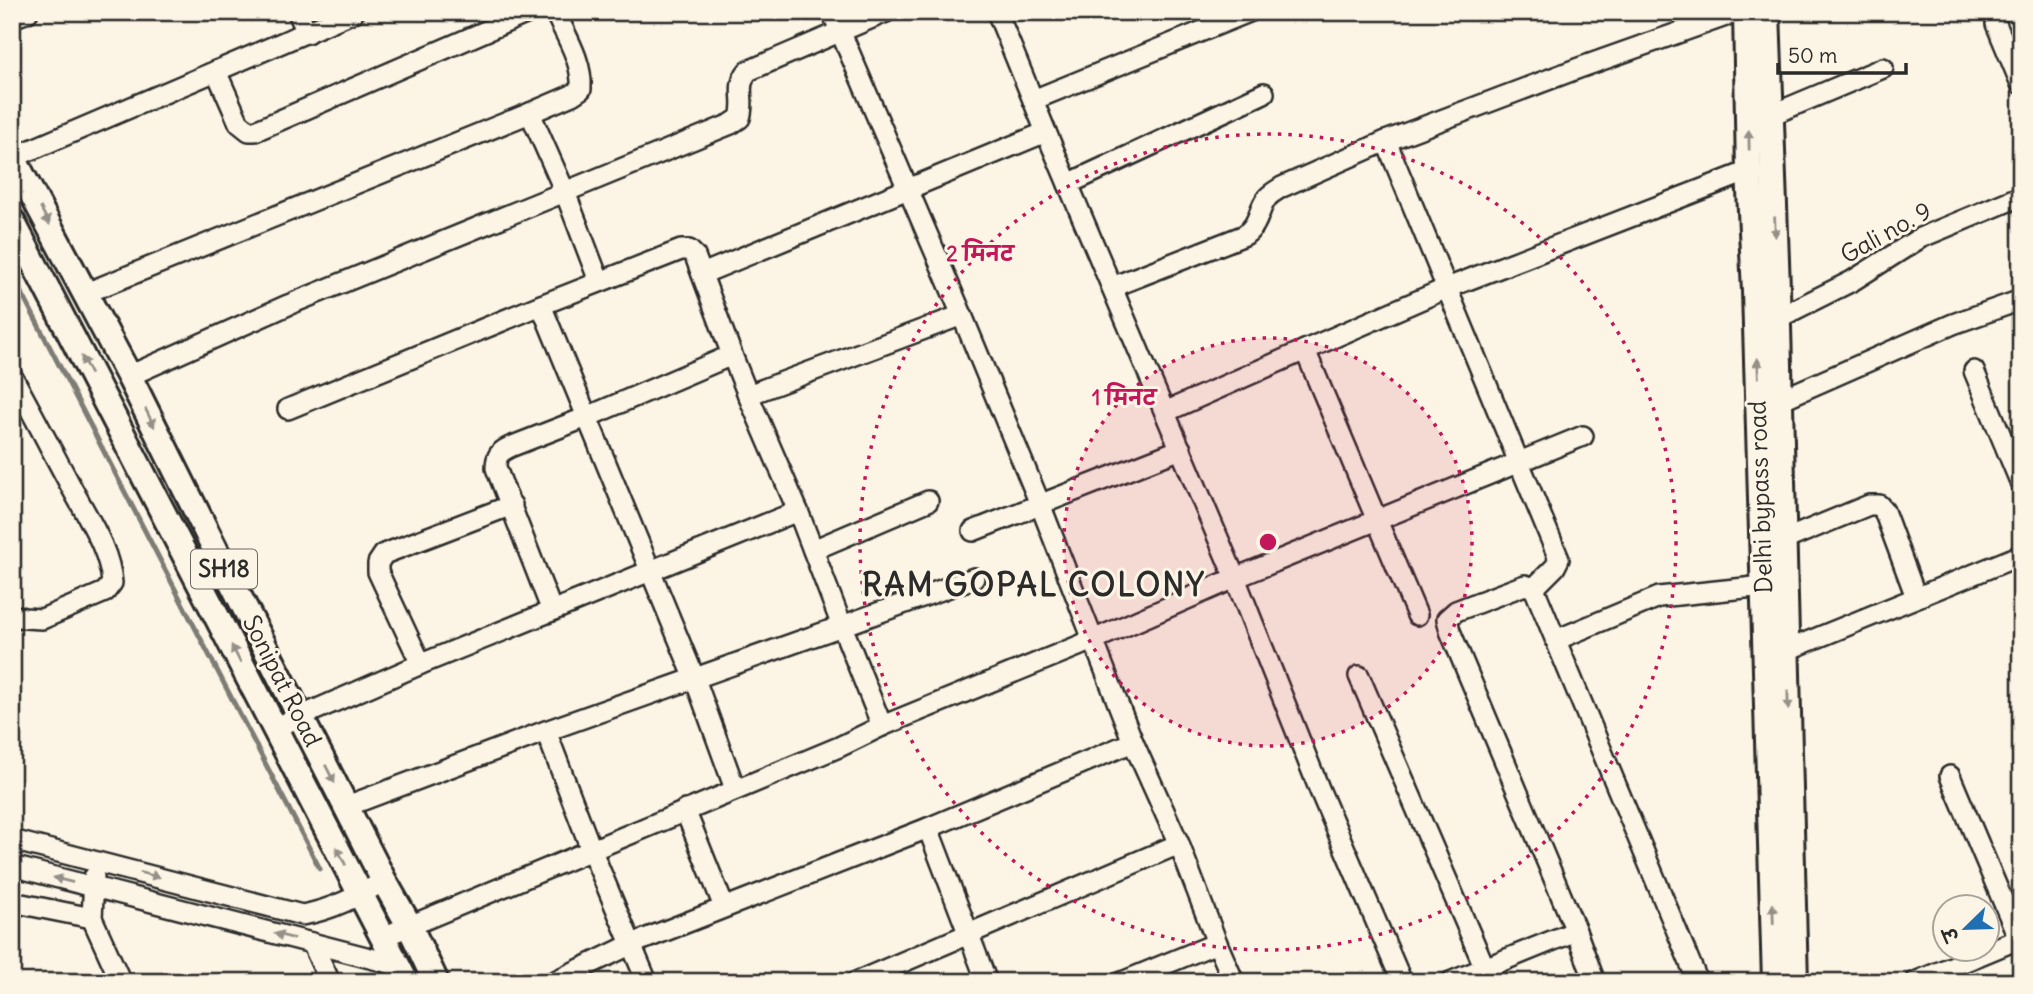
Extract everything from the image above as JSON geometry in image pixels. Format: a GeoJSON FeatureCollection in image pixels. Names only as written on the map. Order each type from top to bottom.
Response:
{"type":"FeatureCollection","features":[{"type":"Feature","properties":{"kind":"main road","name":"Delhi bypass road"},"geometry":{"type":"LineString","coordinates":[[1746,12],[1764,586],[1777,655],[1795,982]]}},
{"type":"Feature","properties":{"kind":"main road","name":"Delhi bypass road"},"geometry":{"type":"LineString","coordinates":[[1767,12],[1784,540],[1777,655],[1775,982]]}},
{"type":"Feature","properties":{"kind":"main road","name":"Sonipat Road"},"geometry":{"type":"LineString","coordinates":[[12,157],[130,376],[223,565],[436,982]]}},
{"type":"Feature","properties":{"kind":"main road","name":"Sonipat Road"},"geometry":{"type":"LineString","coordinates":[[12,221],[402,973]]}},
{"type":"Feature","properties":{"kind":"street"},"geometry":{"type":"LineString","coordinates":[[12,18],[29,12]]}},
{"type":"Feature","properties":{"kind":"street"},"geometry":{"type":"LineString","coordinates":[[298,12],[307,33]]}},
{"type":"Feature","properties":{"kind":"street"},"geometry":{"type":"LineString","coordinates":[[12,157],[354,12]]}},
{"type":"Feature","properties":{"kind":"street"},"geometry":{"type":"LineString","coordinates":[[216,71],[239,123],[248,131],[255,131],[530,12]]}},
{"type":"Feature","properties":{"kind":"street"},"geometry":{"type":"LineString","coordinates":[[86,293],[572,95],[581,89],[579,63],[555,12]]}},
{"type":"Feature","properties":{"kind":"street"},"geometry":{"type":"LineString","coordinates":[[832,12],[962,315],[1040,504],[1133,742],[1179,844],[1234,982]]}},
{"type":"Feature","properties":{"kind":"street"},"geometry":{"type":"LineString","coordinates":[[130,376],[288,305],[740,118],[743,107],[742,78],[748,71],[886,12]]}},
{"type":"Feature","properties":{"kind":"street"},"geometry":{"type":"LineString","coordinates":[[998,12],[1402,982]]}},
{"type":"Feature","properties":{"kind":"street"},"geometry":{"type":"LineString","coordinates":[[1033,100],[1248,12]]}},
{"type":"Feature","properties":{"kind":"street"},"geometry":{"type":"LineString","coordinates":[[1112,287],[1245,235],[1259,220],[1267,198],[1282,187],[1386,141],[1578,68],[1737,12]]}},
{"type":"Feature","properties":{"kind":"street"},"geometry":{"type":"LineString","coordinates":[[1996,24],[2021,84]]}},
{"type":"Feature","properties":{"kind":"street"},"geometry":{"type":"LineString","coordinates":[[1771,115],[1883,68]]}},
{"type":"Feature","properties":{"kind":"street"},"geometry":{"type":"LineString","coordinates":[[1068,184],[1265,93]]}},
{"type":"Feature","properties":{"kind":"street"},"geometry":{"type":"LineString","coordinates":[[530,113],[565,192],[599,281]]}},
{"type":"Feature","properties":{"kind":"street"},"geometry":{"type":"LineString","coordinates":[[702,274],[1046,132]]}},
{"type":"Feature","properties":{"kind":"street"},"geometry":{"type":"LineString","coordinates":[[1386,141],[1559,558],[1534,588]]}},
{"type":"Feature","properties":{"kind":"street"},"geometry":{"type":"LineString","coordinates":[[1165,412],[1447,288],[1749,171]]}},
{"type":"Feature","properties":{"kind":"street","name":"Gali no. 9"},"geometry":{"type":"LineString","coordinates":[[1778,318],[1852,281],[1920,237],[2021,197]]}},
{"type":"Feature","properties":{"kind":"street"},"geometry":{"type":"LineString","coordinates":[[288,409],[599,281],[681,250],[689,250],[695,256],[732,355],[798,511],[882,726]]}},
{"type":"Feature","properties":{"kind":"street"},"geometry":{"type":"LineString","coordinates":[[1780,400],[1953,324],[2021,300]]}},
{"type":"Feature","properties":{"kind":"street"},"geometry":{"type":"LineString","coordinates":[[541,305],[695,679],[735,789]]}},
{"type":"Feature","properties":{"kind":"street"},"geometry":{"type":"LineString","coordinates":[[748,395],[962,315]]}},
{"type":"Feature","properties":{"kind":"street"},"geometry":{"type":"LineString","coordinates":[[1305,350],[1417,615]]}},
{"type":"Feature","properties":{"kind":"street"},"geometry":{"type":"LineString","coordinates":[[552,611],[496,468],[496,459],[501,452],[732,355]]}},
{"type":"Feature","properties":{"kind":"street"},"geometry":{"type":"LineString","coordinates":[[1974,371],[2019,472]]}},
{"type":"Feature","properties":{"kind":"street"},"geometry":{"type":"LineString","coordinates":[[12,376],[94,531],[112,572],[112,583],[105,592],[42,619],[12,615]]}},
{"type":"Feature","properties":{"kind":"street"},"geometry":{"type":"LineString","coordinates":[[383,937],[1235,578],[1583,436]]}},
{"type":"Feature","properties":{"kind":"street"},"geometry":{"type":"LineString","coordinates":[[973,531],[1181,449]]}},
{"type":"Feature","properties":{"kind":"street"},"geometry":{"type":"LineString","coordinates":[[813,550],[928,501]]}},
{"type":"Feature","properties":{"kind":"street"},"geometry":{"type":"LineString","coordinates":[[421,664],[378,572],[378,563],[384,554],[512,505]]}},
{"type":"Feature","properties":{"kind":"street"},"geometry":{"type":"LineString","coordinates":[[1784,540],[1869,505],[1879,505],[1884,511],[1916,597]]}},
{"type":"Feature","properties":{"kind":"street"},"geometry":{"type":"LineString","coordinates":[[274,728],[421,664],[798,511]]}},
{"type":"Feature","properties":{"kind":"street"},"geometry":{"type":"LineString","coordinates":[[1777,655],[2021,555]]}},
{"type":"Feature","properties":{"kind":"street"},"geometry":{"type":"LineString","coordinates":[[347,806],[547,731],[974,578]]}},
{"type":"Feature","properties":{"kind":"street"},"geometry":{"type":"LineString","coordinates":[[1534,588],[1524,585],[1456,611],[1447,619],[1595,982]]}},
{"type":"Feature","properties":{"kind":"street"},"geometry":{"type":"LineString","coordinates":[[1556,640],[1659,597],[1764,586]]}},
{"type":"Feature","properties":{"kind":"street"},"geometry":{"type":"LineString","coordinates":[[1534,588],[1698,982]]}},
{"type":"Feature","properties":{"kind":"street"},"geometry":{"type":"LineString","coordinates":[[1359,676],[1488,975]]}},
{"type":"Feature","properties":{"kind":"street"},"geometry":{"type":"LineString","coordinates":[[547,731],[591,849],[647,982]]}},
{"type":"Feature","properties":{"kind":"street"},"geometry":{"type":"LineString","coordinates":[[552,982],[632,944],[928,828],[1133,742]]}},
{"type":"Feature","properties":{"kind":"street"},"geometry":{"type":"LineString","coordinates":[[1915,982],[2020,938],[1951,776]]}},
{"type":"Feature","properties":{"kind":"street"},"geometry":{"type":"LineString","coordinates":[[685,810],[724,907]]}},
{"type":"Feature","properties":{"kind":"street"},"geometry":{"type":"LineString","coordinates":[[928,828],[987,982]]}},
{"type":"Feature","properties":{"kind":"street"},"geometry":{"type":"LineString","coordinates":[[12,840],[302,915],[328,909],[361,895],[384,881]]}},
{"type":"Feature","properties":{"kind":"street"},"geometry":{"type":"LineString","coordinates":[[856,982],[1179,844]]}},
{"type":"Feature","properties":{"kind":"street"},"geometry":{"type":"LineString","coordinates":[[95,861],[92,918],[121,982]]}},
{"type":"Feature","properties":{"kind":"street"},"geometry":{"type":"LineString","coordinates":[[12,866],[312,943],[402,973]]}},
{"type":"Feature","properties":{"kind":"street"},"geometry":{"type":"LineString","coordinates":[[12,902],[92,918]]}},
{"type":"Feature","properties":{"kind":"street"},"geometry":{"type":"LineString","coordinates":[[1450,982],[1488,975],[1576,931]]}},
{"type":"Feature","properties":{"kind":"street"},"geometry":{"type":"LineString","coordinates":[[312,943],[330,982]]}},
{"type":"Feature","properties":{"kind":"street"},"geometry":{"type":"LineString","coordinates":[[1122,982],[1217,943]]}},
{"type":"Feature","properties":{"kind":"waterway"},"geometry":{"type":"LineString","coordinates":[[12,274],[320,869]]}},
{"type":"Feature","properties":{"kind":"district","name":"RAM GOPAL COLONY"},"geometry":{"type":"Point","coordinates":[1034,585]}}]}
